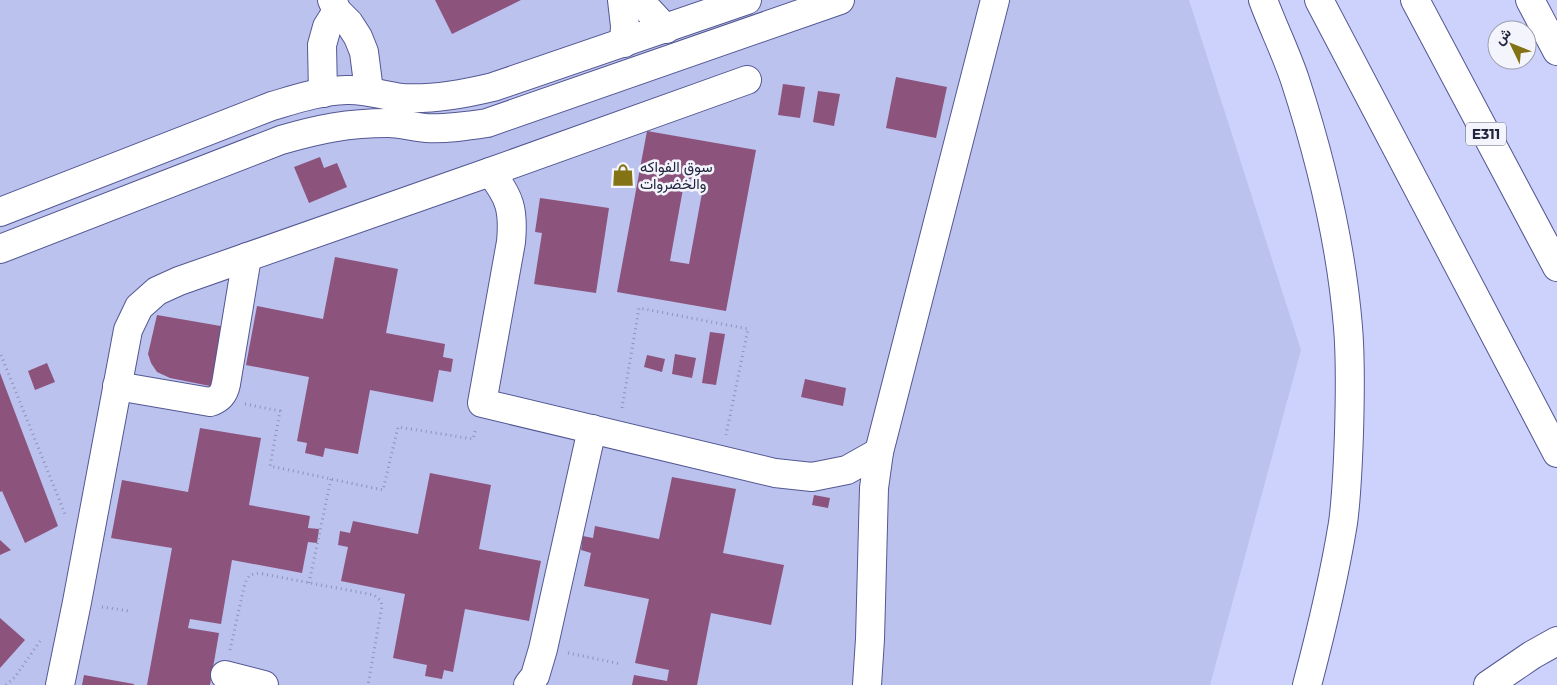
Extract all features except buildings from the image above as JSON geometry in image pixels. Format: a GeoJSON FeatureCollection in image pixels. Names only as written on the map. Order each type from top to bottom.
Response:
{"type":"FeatureCollection","features":[{"type":"Feature","properties":{"kind":"main road"},"geometry":{"type":"LineString","coordinates":[[622,0],[625,26],[624,43]]}},
{"type":"Feature","properties":{"kind":"main road"},"geometry":{"type":"LineString","coordinates":[[639,0],[666,29]]}},
{"type":"Feature","properties":{"kind":"main road"},"geometry":{"type":"LineString","coordinates":[[0,212],[272,106],[303,96],[346,90],[369,91],[402,98],[463,94],[494,87],[747,0]]}},
{"type":"Feature","properties":{"kind":"main road"},"geometry":{"type":"LineString","coordinates":[[0,249],[281,140],[308,132],[353,124],[390,123],[434,128],[457,128],[487,123],[840,0]]}},
{"type":"Feature","properties":{"kind":"main road"},"geometry":{"type":"LineString","coordinates":[[868,685],[874,488],[879,452],[995,0]]}},
{"type":"Feature","properties":{"kind":"main road"},"geometry":{"type":"LineString","coordinates":[[1263,0],[1295,79],[1317,155],[1333,223],[1348,328],[1350,390],[1348,460],[1343,522],[1328,603],[1307,685]]}},
{"type":"Feature","properties":{"kind":"main road"},"geometry":{"type":"LineString","coordinates":[[1320,0],[1557,453]]}},
{"type":"Feature","properties":{"kind":"main road","name":"E311"},"geometry":{"type":"LineString","coordinates":[[1415,0],[1557,267]]}},
{"type":"Feature","properties":{"kind":"main road"},"geometry":{"type":"LineString","coordinates":[[1530,0],[1557,51]]}},
{"type":"Feature","properties":{"kind":"main road"},"geometry":{"type":"LineString","coordinates":[[323,93],[322,45],[335,6],[349,23],[361,44],[367,68],[369,91]]}},
{"type":"Feature","properties":{"kind":"main road"},"geometry":{"type":"LineString","coordinates":[[60,685],[128,330],[139,307],[156,291],[179,281],[748,80]]}},
{"type":"Feature","properties":{"kind":"main road"},"geometry":{"type":"LineString","coordinates":[[490,172],[502,187],[510,204],[513,223],[482,403],[775,473],[812,477],[847,470],[879,452]]}},
{"type":"Feature","properties":{"kind":"main road"},"geometry":{"type":"LineString","coordinates":[[117,386],[210,402],[218,399],[224,392],[226,384],[247,257]]}},
{"type":"Feature","properties":{"kind":"main road"},"geometry":{"type":"LineString","coordinates":[[528,685],[534,676],[543,649],[592,429]]}},
{"type":"Feature","properties":{"kind":"main road"},"geometry":{"type":"LineString","coordinates":[[1488,685],[1532,655],[1557,641]]}},
{"type":"Feature","properties":{"kind":"main road"},"geometry":{"type":"LineString","coordinates":[[225,675],[264,685]]}},
{"type":"Feature","properties":{"kind":"path"},"geometry":{"type":"LineString","coordinates":[[618,435],[639,308],[748,329],[721,460]]}},
{"type":"Feature","properties":{"kind":"path"},"geometry":{"type":"LineString","coordinates":[[1,354],[66,517]]}},
{"type":"Feature","properties":{"kind":"path"},"geometry":{"type":"LineString","coordinates":[[218,399],[280,412],[270,466],[384,490],[398,426],[473,439],[482,403]]}},
{"type":"Feature","properties":{"kind":"path"},"geometry":{"type":"LineString","coordinates":[[309,583],[331,479]]}},
{"type":"Feature","properties":{"kind":"path"},"geometry":{"type":"LineString","coordinates":[[225,675],[244,587],[248,577],[257,573],[374,595],[381,601],[382,606],[368,685]]}},
{"type":"Feature","properties":{"kind":"path"},"geometry":{"type":"LineString","coordinates":[[6,685],[15,677],[41,640]]}},
{"type":"Feature","properties":{"kind":"path"},"geometry":{"type":"LineString","coordinates":[[543,649],[621,664]]}},
{"type":"Feature","properties":{"kind":"shaded area","name":"سوق الفواكه والخضروات"},"geometry":{"type":"Polygon","coordinates":[[[0,0],[1189,0],[1301,350],[1210,685],[0,685],[0,0]]]}},
{"type":"Feature","properties":{"kind":"place","name":"سوق الفواكه والخضروات"},"geometry":{"type":"Point","coordinates":[623,175]}}]}
